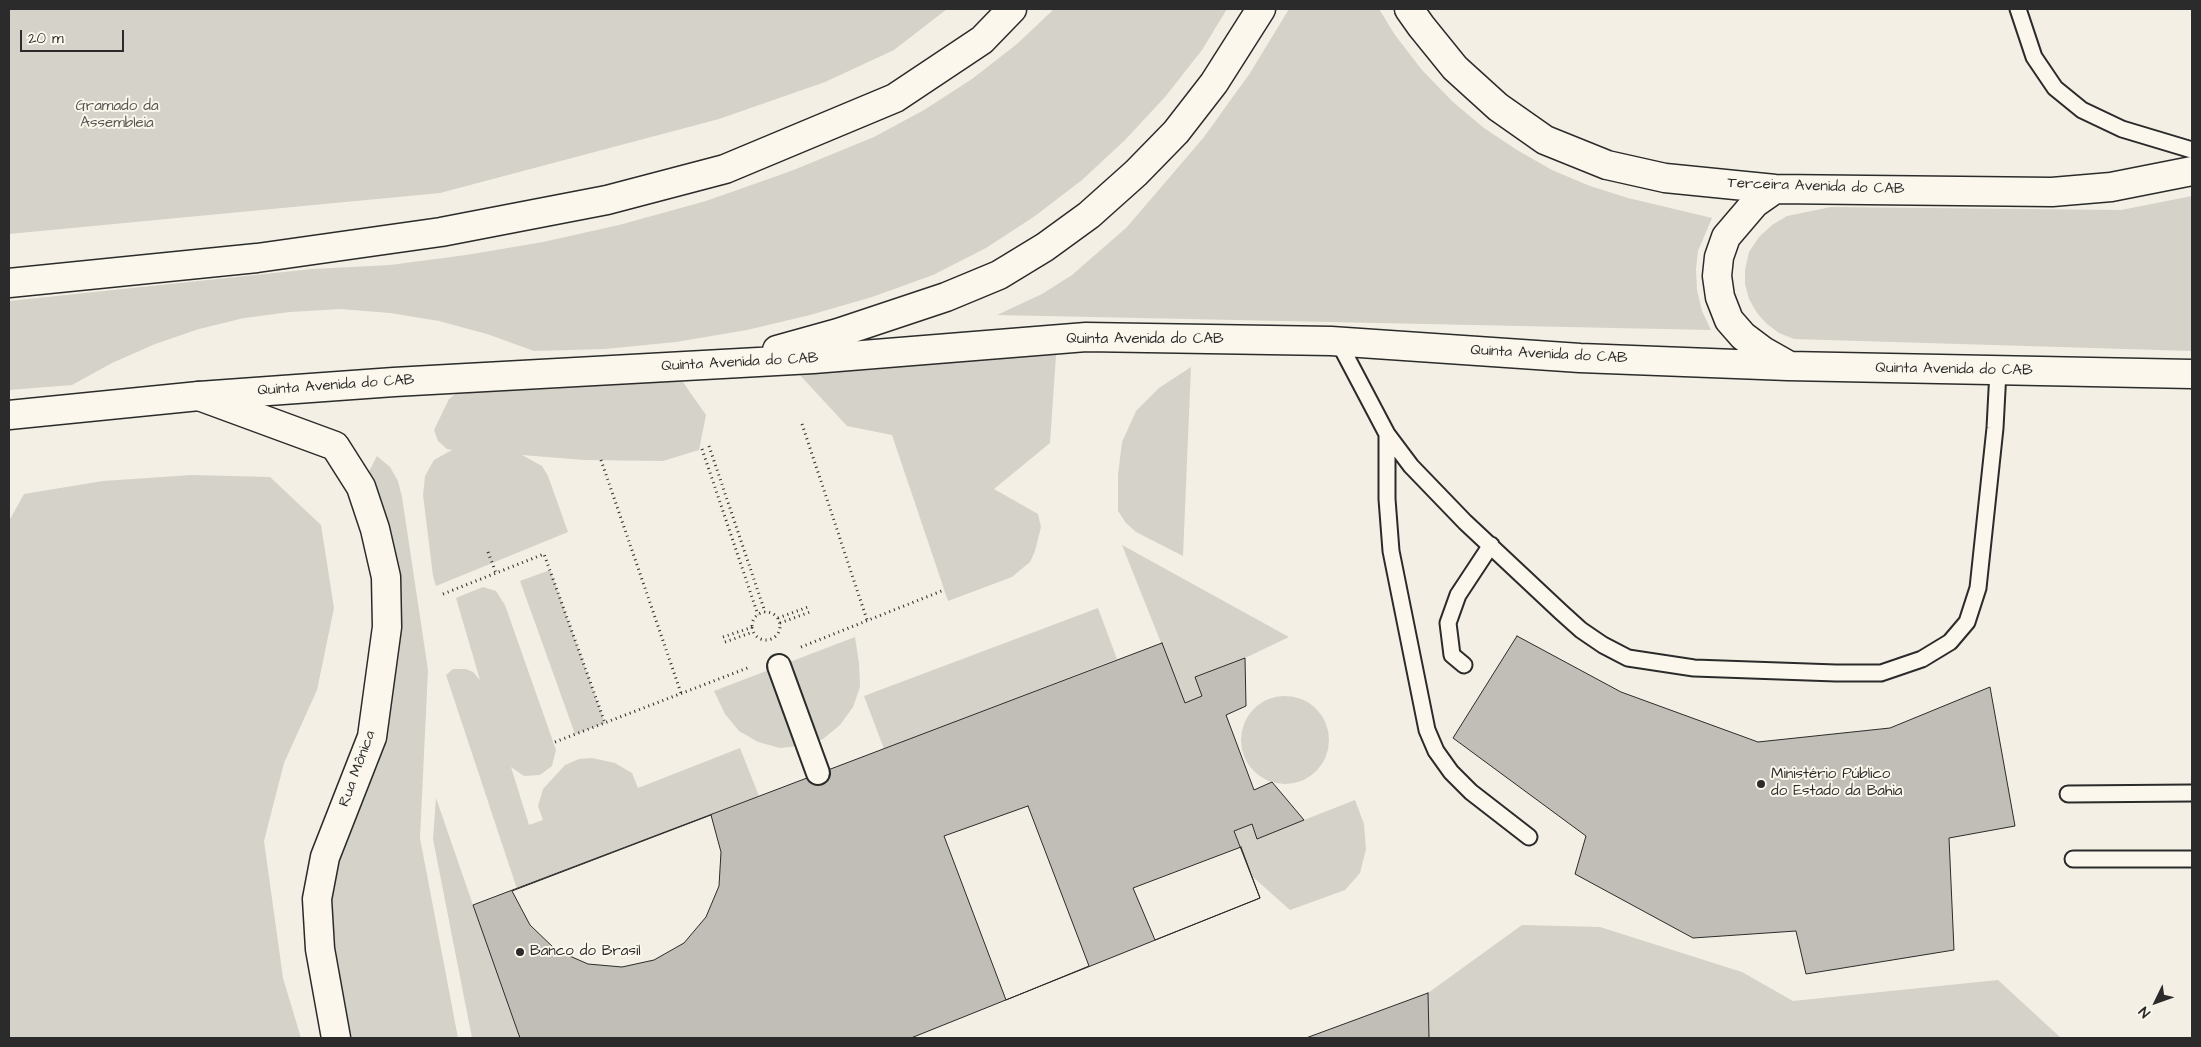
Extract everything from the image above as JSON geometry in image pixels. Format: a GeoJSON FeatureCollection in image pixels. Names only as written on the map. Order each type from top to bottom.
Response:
{"type":"FeatureCollection","features":[{"type":"Feature","properties":{"kind":"main road"},"geometry":{"type":"LineString","coordinates":[[9,283],[257,258],[441,232],[607,200],[716,171],[894,98],[982,40],[1012,9]]}},
{"type":"Feature","properties":{"kind":"main road"},"geometry":{"type":"LineString","coordinates":[[720,365],[838,333],[946,297],[999,275],[1045,247],[1090,215],[1136,173],[1176,132],[1214,83],[1261,9]]}},
{"type":"Feature","properties":{"kind":"main road","name":"Terceira Avenida do CAB"},"geometry":{"type":"LineString","coordinates":[[1410,9],[1421,26],[1455,68],[1498,108],[1545,140],[1607,165],[1665,178],[1776,189],[2052,192],[2110,186],[2192,171]]}},
{"type":"Feature","properties":{"kind":"main road"},"geometry":{"type":"LineString","coordinates":[[1776,189],[1755,203],[1726,238],[1719,257],[1717,276],[1720,297],[1729,320],[1743,336],[1762,351],[1788,366]]}},
{"type":"Feature","properties":{"kind":"main road","name":"Quinta Avenida do CAB"},"geometry":{"type":"LineString","coordinates":[[9,415],[198,396],[394,382],[720,365],[1086,337],[1338,342],[1580,358],[1788,366],[2192,374]]}},
{"type":"Feature","properties":{"kind":"main road","name":"Rua Mônica"},"geometry":{"type":"LineString","coordinates":[[198,396],[335,446],[360,487],[375,529],[386,577],[387,627],[372,737],[325,857],[317,900],[320,949],[336,1038]]}},
{"type":"Feature","properties":{"kind":"street"},"geometry":{"type":"LineString","coordinates":[[780,666],[818,773]]}},
{"type":"Feature","properties":{"kind":"lane"},"geometry":{"type":"LineString","coordinates":[[2018,9],[2034,58],[2054,88],[2082,110],[2122,129],[2192,150]]}},
{"type":"Feature","properties":{"kind":"lane"},"geometry":{"type":"LineString","coordinates":[[1338,342],[1387,434],[1411,466],[1465,522],[1581,630],[1628,658],[1694,668],[1881,673],[1922,659],[1950,642],[1967,622],[1978,588],[1995,428],[1998,371]]}},
{"type":"Feature","properties":{"kind":"lane"},"geometry":{"type":"LineString","coordinates":[[1387,434],[1387,500],[1391,551],[1427,730],[1436,751],[1451,772],[1471,792],[1529,836]]}},
{"type":"Feature","properties":{"kind":"lane"},"geometry":{"type":"LineString","coordinates":[[1464,665],[1452,655],[1448,623],[1458,595],[1491,545]]}},
{"type":"Feature","properties":{"kind":"lane"},"geometry":{"type":"LineString","coordinates":[[2068,794],[2192,793]]}},
{"type":"Feature","properties":{"kind":"lane"},"geometry":{"type":"LineString","coordinates":[[2073,859],[2192,859]]}},
{"type":"Feature","properties":{"kind":"path"},"geometry":{"type":"LineString","coordinates":[[802,424],[866,620]]}},
{"type":"Feature","properties":{"kind":"path"},"geometry":{"type":"LineString","coordinates":[[709,446],[765,612]]}},
{"type":"Feature","properties":{"kind":"path"},"geometry":{"type":"LineString","coordinates":[[702,449],[758,615]]}},
{"type":"Feature","properties":{"kind":"path"},"geometry":{"type":"LineString","coordinates":[[601,460],[682,693]]}},
{"type":"Feature","properties":{"kind":"path"},"geometry":{"type":"LineString","coordinates":[[488,552],[496,573]]}},
{"type":"Feature","properties":{"kind":"path"},"geometry":{"type":"LineString","coordinates":[[443,594],[544,554],[605,723]]}},
{"type":"Feature","properties":{"kind":"path"},"geometry":{"type":"LineString","coordinates":[[795,649],[944,590]]}},
{"type":"Feature","properties":{"kind":"path"},"geometry":{"type":"LineString","coordinates":[[778,618],[809,609],[780,623]]}},
{"type":"Feature","properties":{"kind":"path"},"geometry":{"type":"LineString","coordinates":[[765,612],[771,613],[778,618],[780,623],[779,632],[773,639],[763,640],[753,630],[753,623],[758,615],[765,612]]}},
{"type":"Feature","properties":{"kind":"path"},"geometry":{"type":"LineString","coordinates":[[724,637],[753,630]]}},
{"type":"Feature","properties":{"kind":"path"},"geometry":{"type":"LineString","coordinates":[[725,642],[753,630]]}},
{"type":"Feature","properties":{"kind":"path"},"geometry":{"type":"LineString","coordinates":[[554,742],[757,664]]}},
{"type":"Feature","properties":{"kind":"green space","name":"Gramado da Assembleia"},"geometry":{"type":"Polygon","coordinates":[[[9,9],[947,9],[894,50],[825,82],[719,119],[440,193],[9,234],[9,9]]]}},
{"type":"Feature","properties":{"kind":"green space"},"geometry":{"type":"Polygon","coordinates":[[[1054,9],[1227,9],[1202,50],[1165,97],[1125,140],[1082,180],[1035,216],[986,248],[933,275],[872,297],[810,315],[747,330],[676,342],[605,349],[534,351],[487,334],[439,321],[390,313],[340,309],[290,312],[244,318],[199,329],[155,344],[112,363],[72,385],[9,390],[9,301],[312,269],[390,265],[466,255],[543,242],[619,225],[706,201],[791,171],[874,137],[924,110],[972,79],[1017,44],[1054,9]]]}},
{"type":"Feature","properties":{"kind":"green space"},"geometry":{"type":"Polygon","coordinates":[[[1289,9],[1379,9],[1395,35],[1422,70],[1453,102],[1484,128],[1517,150],[1552,170],[1590,186],[1628,198],[1712,218],[1698,251],[1696,269],[1697,290],[1702,311],[1711,330],[997,315],[1042,294],[1072,275],[1127,227],[1204,137],[1250,73],[1289,9]]]}},
{"type":"Feature","properties":{"kind":"green space"},"geometry":{"type":"Polygon","coordinates":[[[2192,196],[2192,351],[1794,339],[1779,333],[1757,313],[1749,299],[1745,284],[1745,270],[1749,252],[1759,237],[1772,225],[1787,216],[1831,207],[2121,210],[2192,196]]]}},
{"type":"Feature","properties":{"kind":"green space"},"geometry":{"type":"Polygon","coordinates":[[[1057,341],[1050,443],[994,489],[1038,514],[1041,527],[1035,551],[1030,562],[1012,577],[948,601],[892,435],[847,426],[798,373],[1057,341]]]}},
{"type":"Feature","properties":{"kind":"green space"},"geometry":{"type":"Polygon","coordinates":[[[1191,367],[1183,556],[1136,532],[1126,523],[1118,511],[1118,475],[1122,442],[1136,411],[1159,388],[1191,367]]]}},
{"type":"Feature","properties":{"kind":"green space"},"geometry":{"type":"Polygon","coordinates":[[[673,368],[706,415],[699,450],[663,461],[584,460],[522,455],[542,466],[548,476],[568,532],[436,586],[433,576],[423,495],[425,476],[434,460],[452,450],[447,449],[438,441],[434,430],[449,399],[476,378],[673,368]]]}},
{"type":"Feature","properties":{"kind":"green space"},"geometry":{"type":"Polygon","coordinates":[[[377,456],[390,467],[398,481],[402,497],[428,670],[420,838],[458,1038],[336,1038],[317,899],[372,737],[387,627],[361,487],[377,456]]]}},
{"type":"Feature","properties":{"kind":"green space"},"geometry":{"type":"Polygon","coordinates":[[[192,475],[270,477],[321,525],[334,608],[317,690],[284,763],[264,841],[283,978],[301,1038],[9,1038],[9,521],[24,494],[103,481],[192,475]]]}},
{"type":"Feature","properties":{"kind":"green space"},"geometry":{"type":"Polygon","coordinates":[[[1122,545],[1289,637],[1245,658],[1195,677],[1202,696],[1185,703],[1122,545]]]}},
{"type":"Feature","properties":{"kind":"green space"},"geometry":{"type":"Polygon","coordinates":[[[550,570],[605,723],[575,734],[520,581],[550,570]]]}},
{"type":"Feature","properties":{"kind":"green space"},"geometry":{"type":"Polygon","coordinates":[[[483,587],[496,591],[505,605],[556,750],[552,766],[540,775],[524,776],[511,767],[529,825],[543,820],[538,806],[543,789],[565,765],[579,759],[592,758],[615,763],[632,773],[638,788],[740,748],[759,796],[517,889],[446,675],[453,669],[466,669],[473,672],[480,680],[456,598],[483,587]]]}},
{"type":"Feature","properties":{"kind":"green space"},"geometry":{"type":"Polygon","coordinates":[[[1098,608],[1117,659],[884,749],[864,696],[1098,608]]]}},
{"type":"Feature","properties":{"kind":"green space"},"geometry":{"type":"Polygon","coordinates":[[[855,637],[860,687],[853,707],[840,725],[823,739],[808,745],[780,748],[758,742],[739,731],[725,714],[714,691],[855,637]]]}},
{"type":"Feature","properties":{"kind":"green space"},"geometry":{"type":"Polygon","coordinates":[[[1285,696],[1302,699],[1310,703],[1322,715],[1326,723],[1329,740],[1326,757],[1322,765],[1310,777],[1302,781],[1285,784],[1268,781],[1260,777],[1248,765],[1244,757],[1241,740],[1244,723],[1248,715],[1260,703],[1268,699],[1285,696]]]}},
{"type":"Feature","properties":{"kind":"green space"},"geometry":{"type":"Polygon","coordinates":[[[436,798],[520,1038],[472,1038],[433,839],[436,798]]]}},
{"type":"Feature","properties":{"kind":"green space"},"geometry":{"type":"Polygon","coordinates":[[[1355,800],[1364,824],[1366,849],[1360,873],[1345,890],[1290,910],[1253,877],[1234,831],[1252,824],[1258,838],[1355,800]]]}},
{"type":"Feature","properties":{"kind":"green space"},"geometry":{"type":"Polygon","coordinates":[[[1522,925],[1600,927],[1742,972],[1793,1001],[1998,980],[2061,1038],[1429,1038],[1428,993],[1522,925]]]}},
{"type":"Feature","properties":{"kind":"building","name":"Ministério Público do Estado da Bahia"},"geometry":{"type":"Polygon","coordinates":[[[1517,636],[1621,692],[1758,742],[1890,728],[1990,687],[2015,826],[1949,838],[1954,950],[1806,974],[1796,931],[1693,938],[1575,874],[1586,836],[1453,738],[1517,636]]]}},
{"type":"Feature","properties":{"kind":"building"},"geometry":{"type":"Polygon","coordinates":[[[1162,643],[1185,703],[1202,696],[1195,677],[1245,658],[1246,706],[1226,715],[1254,790],[1272,782],[1304,820],[1257,839],[1252,824],[1234,831],[1260,898],[911,1038],[520,1038],[473,905],[1162,643]]]}},
{"type":"Feature","properties":{"kind":"building"},"geometry":{"type":"Polygon","coordinates":[[[1028,806],[1089,966],[1006,1000],[944,836],[1028,806]]]}},
{"type":"Feature","properties":{"kind":"building"},"geometry":{"type":"Polygon","coordinates":[[[711,815],[721,852],[719,886],[706,917],[684,943],[654,960],[622,967],[588,964],[556,950],[530,925],[512,891],[711,815]]]}},
{"type":"Feature","properties":{"kind":"building"},"geometry":{"type":"Polygon","coordinates":[[[1241,847],[1260,898],[1155,940],[1133,888],[1241,847]]]}},
{"type":"Feature","properties":{"kind":"building"},"geometry":{"type":"Polygon","coordinates":[[[1428,993],[1429,1038],[1306,1038],[1428,993]]]}},
{"type":"Feature","properties":{"kind":"place","name":"Ministério Público do Estado da Bahia"},"geometry":{"type":"Point","coordinates":[1761,784]}},
{"type":"Feature","properties":{"kind":"place","name":"Banco do Brasil"},"geometry":{"type":"Point","coordinates":[520,952]}}]}
